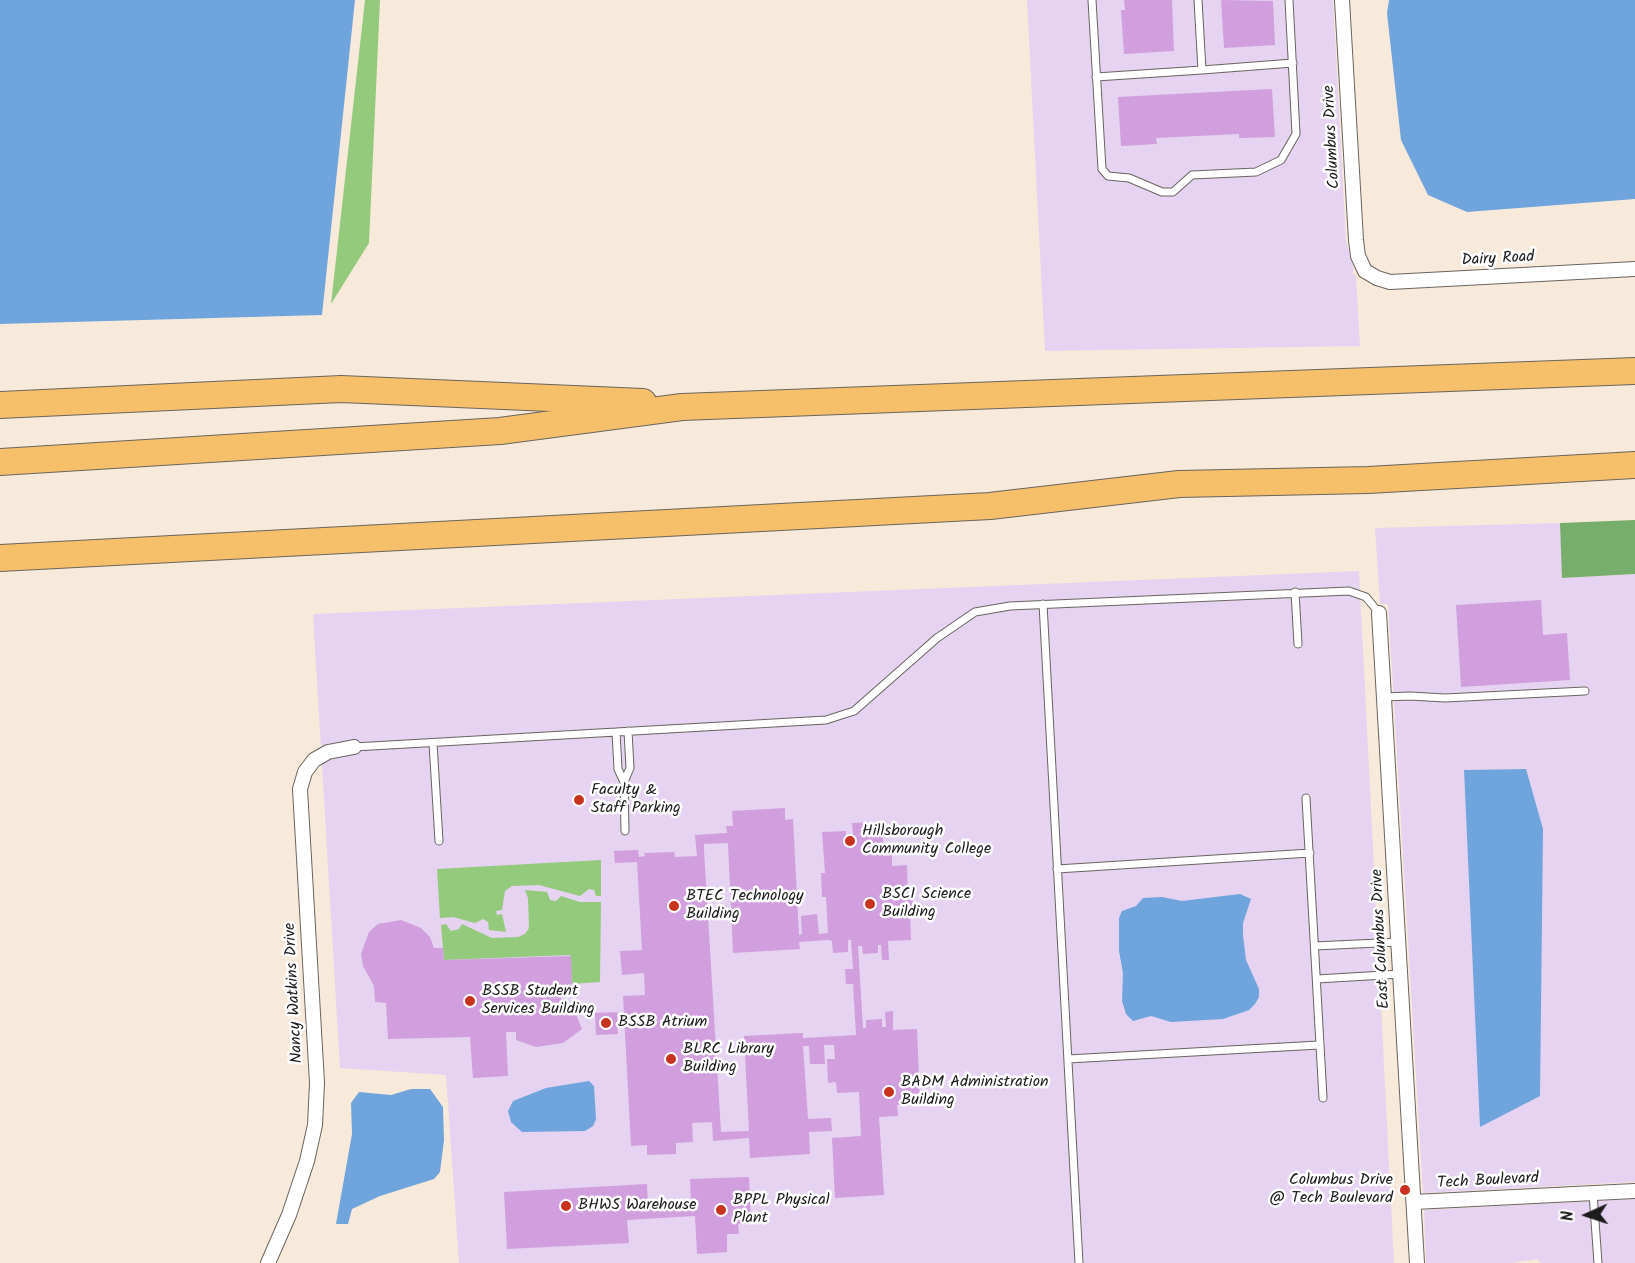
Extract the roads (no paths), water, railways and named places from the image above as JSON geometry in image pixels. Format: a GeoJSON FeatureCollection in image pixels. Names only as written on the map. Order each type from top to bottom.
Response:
{"type":"FeatureCollection","features":[{"type":"Feature","properties":{"kind":"highway"},"geometry":{"type":"LineString","coordinates":[[0,462],[500,431],[682,407],[1635,370]]}},
{"type":"Feature","properties":{"kind":"highway"},"geometry":{"type":"LineString","coordinates":[[0,405],[340,390],[613,399],[682,407]]}},
{"type":"Feature","properties":{"kind":"highway"},"geometry":{"type":"LineString","coordinates":[[0,558],[979,507],[1179,484],[1368,480],[1635,465]]}},
{"type":"Feature","properties":{"kind":"street","name":"Columbus Drive"},"geometry":{"type":"LineString","coordinates":[[1342,0],[1356,240],[1358,256],[1365,271]]}},
{"type":"Feature","properties":{"kind":"street","name":"Dairy Road"},"geometry":{"type":"LineString","coordinates":[[1365,271],[1377,279],[1390,282],[1635,269]]}},
{"type":"Feature","properties":{"kind":"street","name":"East Columbus Drive"},"geometry":{"type":"LineString","coordinates":[[1379,613],[1417,1263]]}},
{"type":"Feature","properties":{"kind":"street","name":"Nancy Watkins Drive"},"geometry":{"type":"LineString","coordinates":[[268,1263],[300,1183],[315,1125],[317,1083],[300,789],[305,772],[314,760],[328,752],[354,747]]}},
{"type":"Feature","properties":{"kind":"street","name":"Tech Boulevard"},"geometry":{"type":"LineString","coordinates":[[1414,1202],[1635,1191]]}},
{"type":"Feature","properties":{"kind":"lane"},"geometry":{"type":"LineString","coordinates":[[1092,0],[1102,169],[1108,176],[1129,178],[1162,192],[1173,192],[1192,175],[1257,172],[1281,160],[1296,134],[1288,0]]}},
{"type":"Feature","properties":{"kind":"lane"},"geometry":{"type":"LineString","coordinates":[[1198,0],[1202,70]]}},
{"type":"Feature","properties":{"kind":"lane"},"geometry":{"type":"LineString","coordinates":[[1096,77],[1293,63]]}},
{"type":"Feature","properties":{"kind":"lane"},"geometry":{"type":"LineString","coordinates":[[1295,592],[1298,644]]}},
{"type":"Feature","properties":{"kind":"lane"},"geometry":{"type":"LineString","coordinates":[[354,747],[826,720],[854,711],[937,638],[975,612],[1010,606],[1295,592],[1359,592],[1374,603],[1379,613]]}},
{"type":"Feature","properties":{"kind":"lane"},"geometry":{"type":"LineString","coordinates":[[1043,604],[1079,1263]]}},
{"type":"Feature","properties":{"kind":"lane"},"geometry":{"type":"LineString","coordinates":[[1384,697],[1410,696],[1445,699],[1585,691]]}},
{"type":"Feature","properties":{"kind":"lane"},"geometry":{"type":"LineString","coordinates":[[624,782],[630,768],[628,731]]}},
{"type":"Feature","properties":{"kind":"lane"},"geometry":{"type":"LineString","coordinates":[[616,732],[618,769],[624,782],[625,831]]}},
{"type":"Feature","properties":{"kind":"lane"},"geometry":{"type":"LineString","coordinates":[[433,743],[439,841]]}},
{"type":"Feature","properties":{"kind":"lane"},"geometry":{"type":"LineString","coordinates":[[1306,798],[1323,1098]]}},
{"type":"Feature","properties":{"kind":"lane"},"geometry":{"type":"LineString","coordinates":[[1057,868],[1310,853]]}},
{"type":"Feature","properties":{"kind":"lane"},"geometry":{"type":"LineString","coordinates":[[1316,946],[1399,942]]}},
{"type":"Feature","properties":{"kind":"lane"},"geometry":{"type":"LineString","coordinates":[[1317,979],[1401,974]]}},
{"type":"Feature","properties":{"kind":"lane"},"geometry":{"type":"LineString","coordinates":[[1068,1059],[1319,1045]]}},
{"type":"Feature","properties":{"kind":"lane"},"geometry":{"type":"LineString","coordinates":[[1593,1193],[1598,1263]]}},
{"type":"Feature","properties":{"kind":"water"},"geometry":{"type":"Polygon","coordinates":[[[0,0],[355,0],[322,315],[0,324],[0,0]]]}},
{"type":"Feature","properties":{"kind":"water"},"geometry":{"type":"Polygon","coordinates":[[[1389,0],[1635,0],[1635,199],[1467,212],[1428,195],[1401,140],[1387,13],[1389,0]]]}},
{"type":"Feature","properties":{"kind":"water"},"geometry":{"type":"Polygon","coordinates":[[[1526,769],[1543,829],[1540,1096],[1480,1127],[1464,770],[1526,769]]]}},
{"type":"Feature","properties":{"kind":"water"},"geometry":{"type":"Polygon","coordinates":[[[1240,894],[1251,899],[1243,923],[1243,935],[1246,960],[1259,989],[1259,997],[1255,1004],[1249,1010],[1223,1019],[1171,1022],[1151,1016],[1133,1021],[1126,1014],[1122,1001],[1123,973],[1119,951],[1119,918],[1122,911],[1136,906],[1143,898],[1162,897],[1182,901],[1240,894]]]}},
{"type":"Feature","properties":{"kind":"water"},"geometry":{"type":"Polygon","coordinates":[[[589,1081],[594,1086],[596,1119],[593,1126],[585,1131],[522,1132],[511,1122],[508,1111],[513,1101],[546,1088],[589,1081]]]}},
{"type":"Feature","properties":{"kind":"water"},"geometry":{"type":"Polygon","coordinates":[[[411,1089],[430,1089],[443,1107],[444,1140],[440,1172],[434,1179],[380,1196],[352,1209],[348,1224],[336,1224],[352,1134],[351,1103],[359,1092],[391,1095],[411,1089]]]}},
{"type":"Feature","properties":{"kind":"place","name":"Faculty & Staff Parking"},"geometry":{"type":"Point","coordinates":[579,800]}},
{"type":"Feature","properties":{"kind":"place","name":"Hillsborough Community College"},"geometry":{"type":"Point","coordinates":[850,841]}},
{"type":"Feature","properties":{"kind":"place","name":"BSCI Science Building"},"geometry":{"type":"Point","coordinates":[870,904]}},
{"type":"Feature","properties":{"kind":"place","name":"BTEC Technology Building"},"geometry":{"type":"Point","coordinates":[674,906]}},
{"type":"Feature","properties":{"kind":"place","name":"BSSB Student Services Building"},"geometry":{"type":"Point","coordinates":[470,1001]}},
{"type":"Feature","properties":{"kind":"place","name":"BSSB Atrium"},"geometry":{"type":"Point","coordinates":[606,1023]}},
{"type":"Feature","properties":{"kind":"place","name":"BLRC Library Building"},"geometry":{"type":"Point","coordinates":[671,1059]}},
{"type":"Feature","properties":{"kind":"place","name":"BADM Administration Building"},"geometry":{"type":"Point","coordinates":[889,1092]}},
{"type":"Feature","properties":{"kind":"place","name":"Columbus Drive @ Tech Boulevard"},"geometry":{"type":"Point","coordinates":[1405,1190]}},
{"type":"Feature","properties":{"kind":"place","name":"BHWS Warehouse"},"geometry":{"type":"Point","coordinates":[566,1206]}},
{"type":"Feature","properties":{"kind":"place","name":"BPPL Physical Plant"},"geometry":{"type":"Point","coordinates":[721,1210]}}]}
